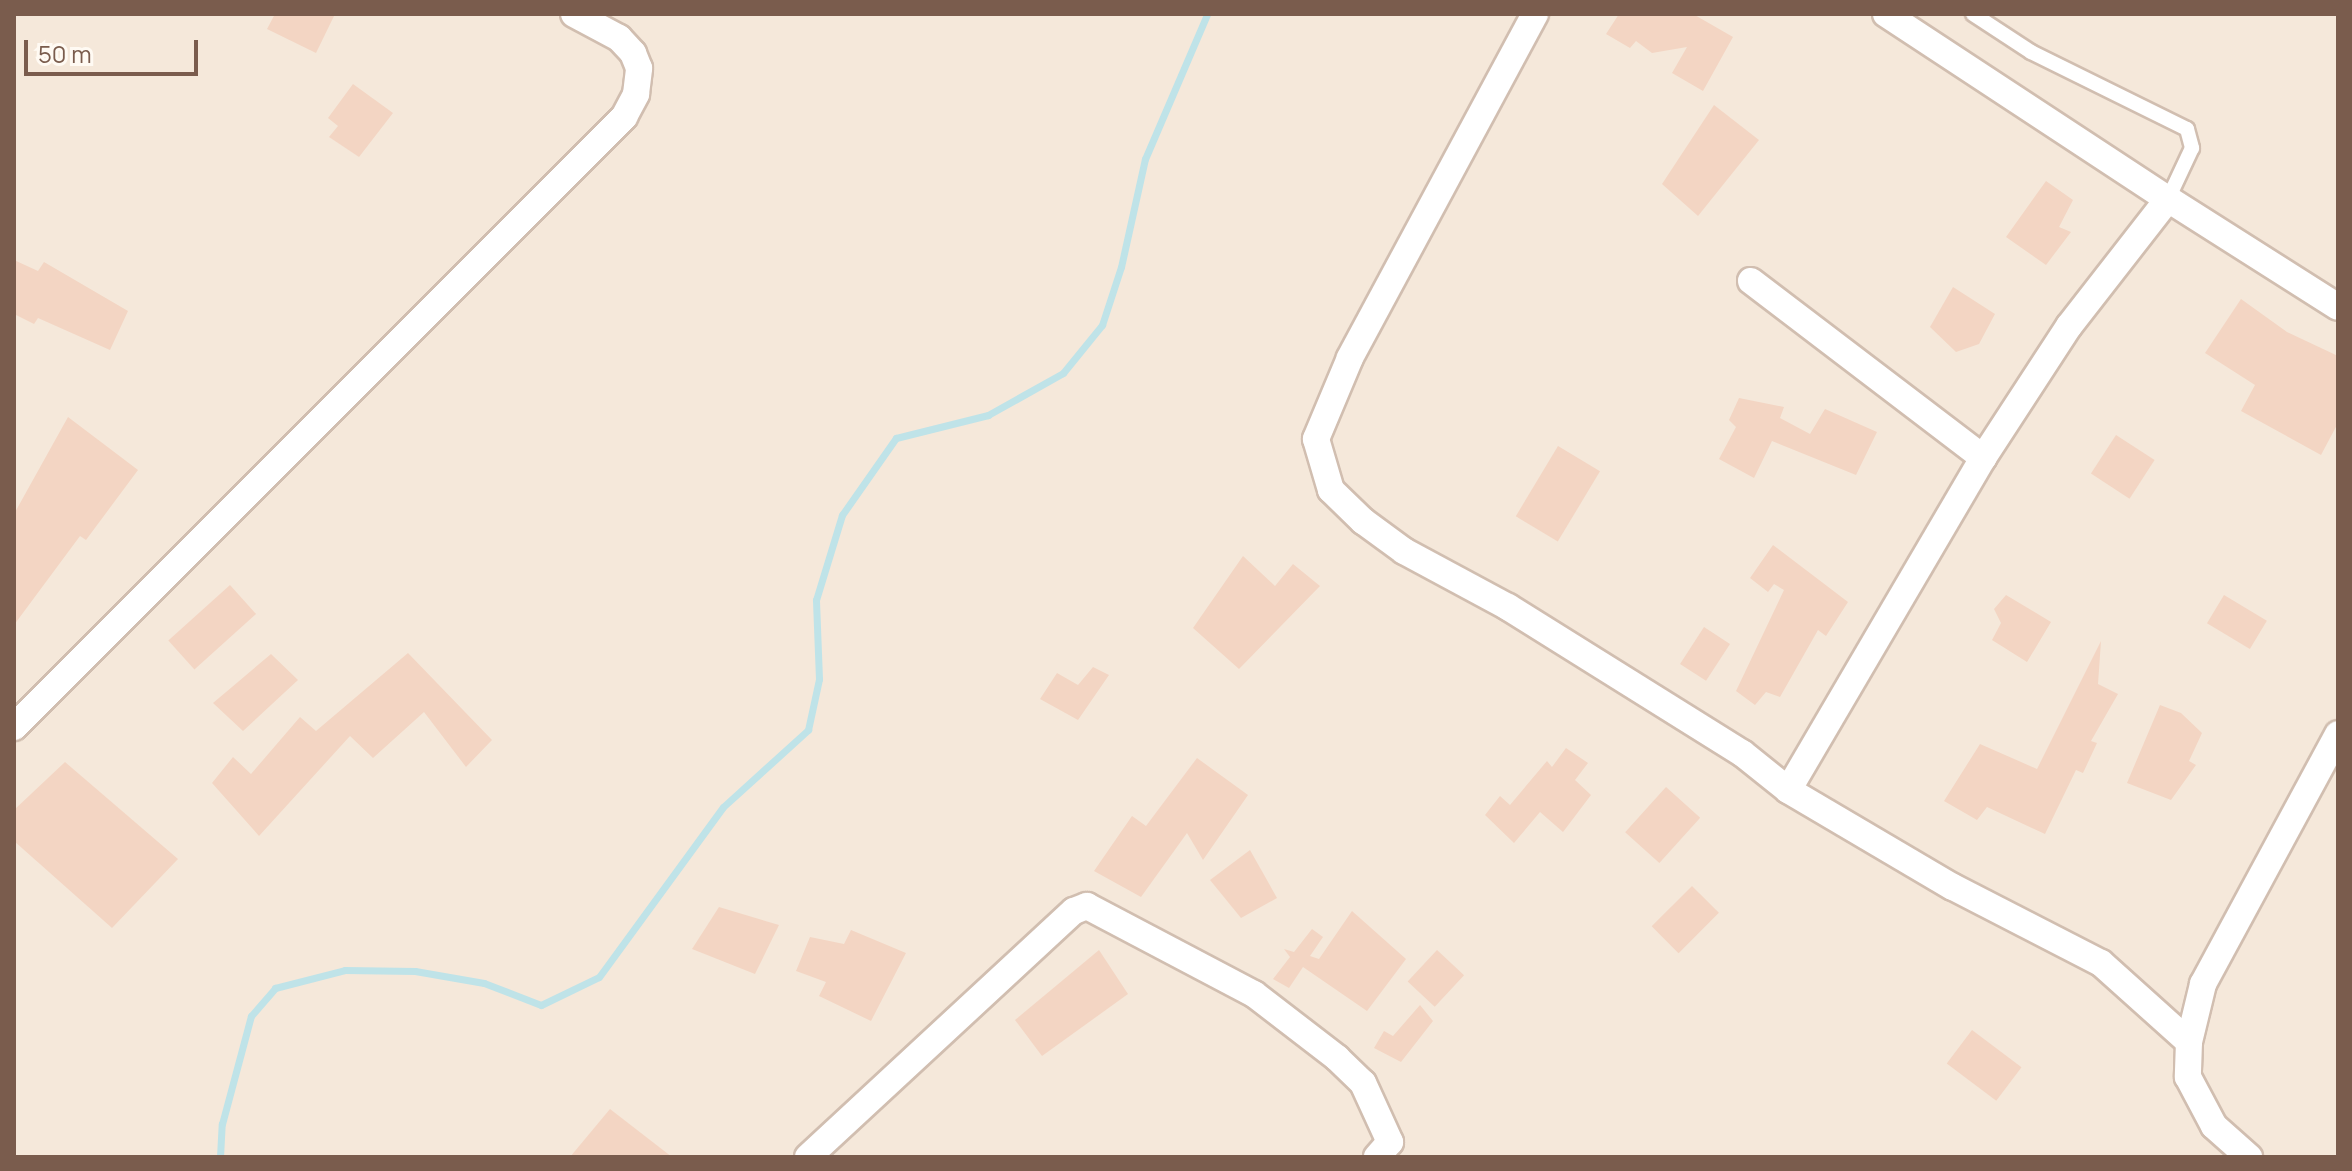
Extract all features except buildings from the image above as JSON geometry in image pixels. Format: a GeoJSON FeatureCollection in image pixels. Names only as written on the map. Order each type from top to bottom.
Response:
{"type":"FeatureCollection","features":[{"type":"Feature","properties":{"kind":"street"},"geometry":{"type":"LineString","coordinates":[[14,727],[624,117],[636,94],[639,68],[633,53],[619,38],[574,14]]}},
{"type":"Feature","properties":{"kind":"street"},"geometry":{"type":"LineString","coordinates":[[1535,14],[1350,358],[1316,439],[1320,463],[1331,490],[1404,551],[1508,607],[1742,753],[1788,790],[1953,887],[2101,963],[2135,988],[2189,1042]]}},
{"type":"Feature","properties":{"kind":"street"},"geometry":{"type":"LineString","coordinates":[[1886,14],[2338,307]]}},
{"type":"Feature","properties":{"kind":"street"},"geometry":{"type":"LineString","coordinates":[[1788,790],[1983,458],[2069,326],[2168,199]]}},
{"type":"Feature","properties":{"kind":"street"},"geometry":{"type":"LineString","coordinates":[[1751,281],[1983,458]]}},
{"type":"Feature","properties":{"kind":"street"},"geometry":{"type":"LineString","coordinates":[[2249,1157],[2214,1126],[2188,1077],[2189,1042],[2203,984],[2338,734]]}},
{"type":"Feature","properties":{"kind":"street"},"geometry":{"type":"LineString","coordinates":[[808,1157],[1074,911],[1087,906],[1254,994],[1325,1049],[1363,1083],[1388,1152]]}},
{"type":"Feature","properties":{"kind":"lane"},"geometry":{"type":"LineString","coordinates":[[1973,14],[2031,52],[2187,129],[2192,148],[2168,199]]}},
{"type":"Feature","properties":{"kind":"shaded area"},"geometry":{"type":"Polygon","coordinates":[[[14,14],[2338,14],[2338,1157],[14,1157],[14,14]]]}},
{"type":"Feature","properties":{"kind":"waterway"},"geometry":{"type":"LineString","coordinates":[[220,1157],[222,1124],[251,1016],[275,988],[345,970],[415,971],[484,983],[541,1005],[599,977],[723,807],[808,730],[819,679],[816,600],[842,515],[896,438],[988,415],[1063,373],[1102,325],[1121,267],[1145,159],[1207,14]]}}]}
